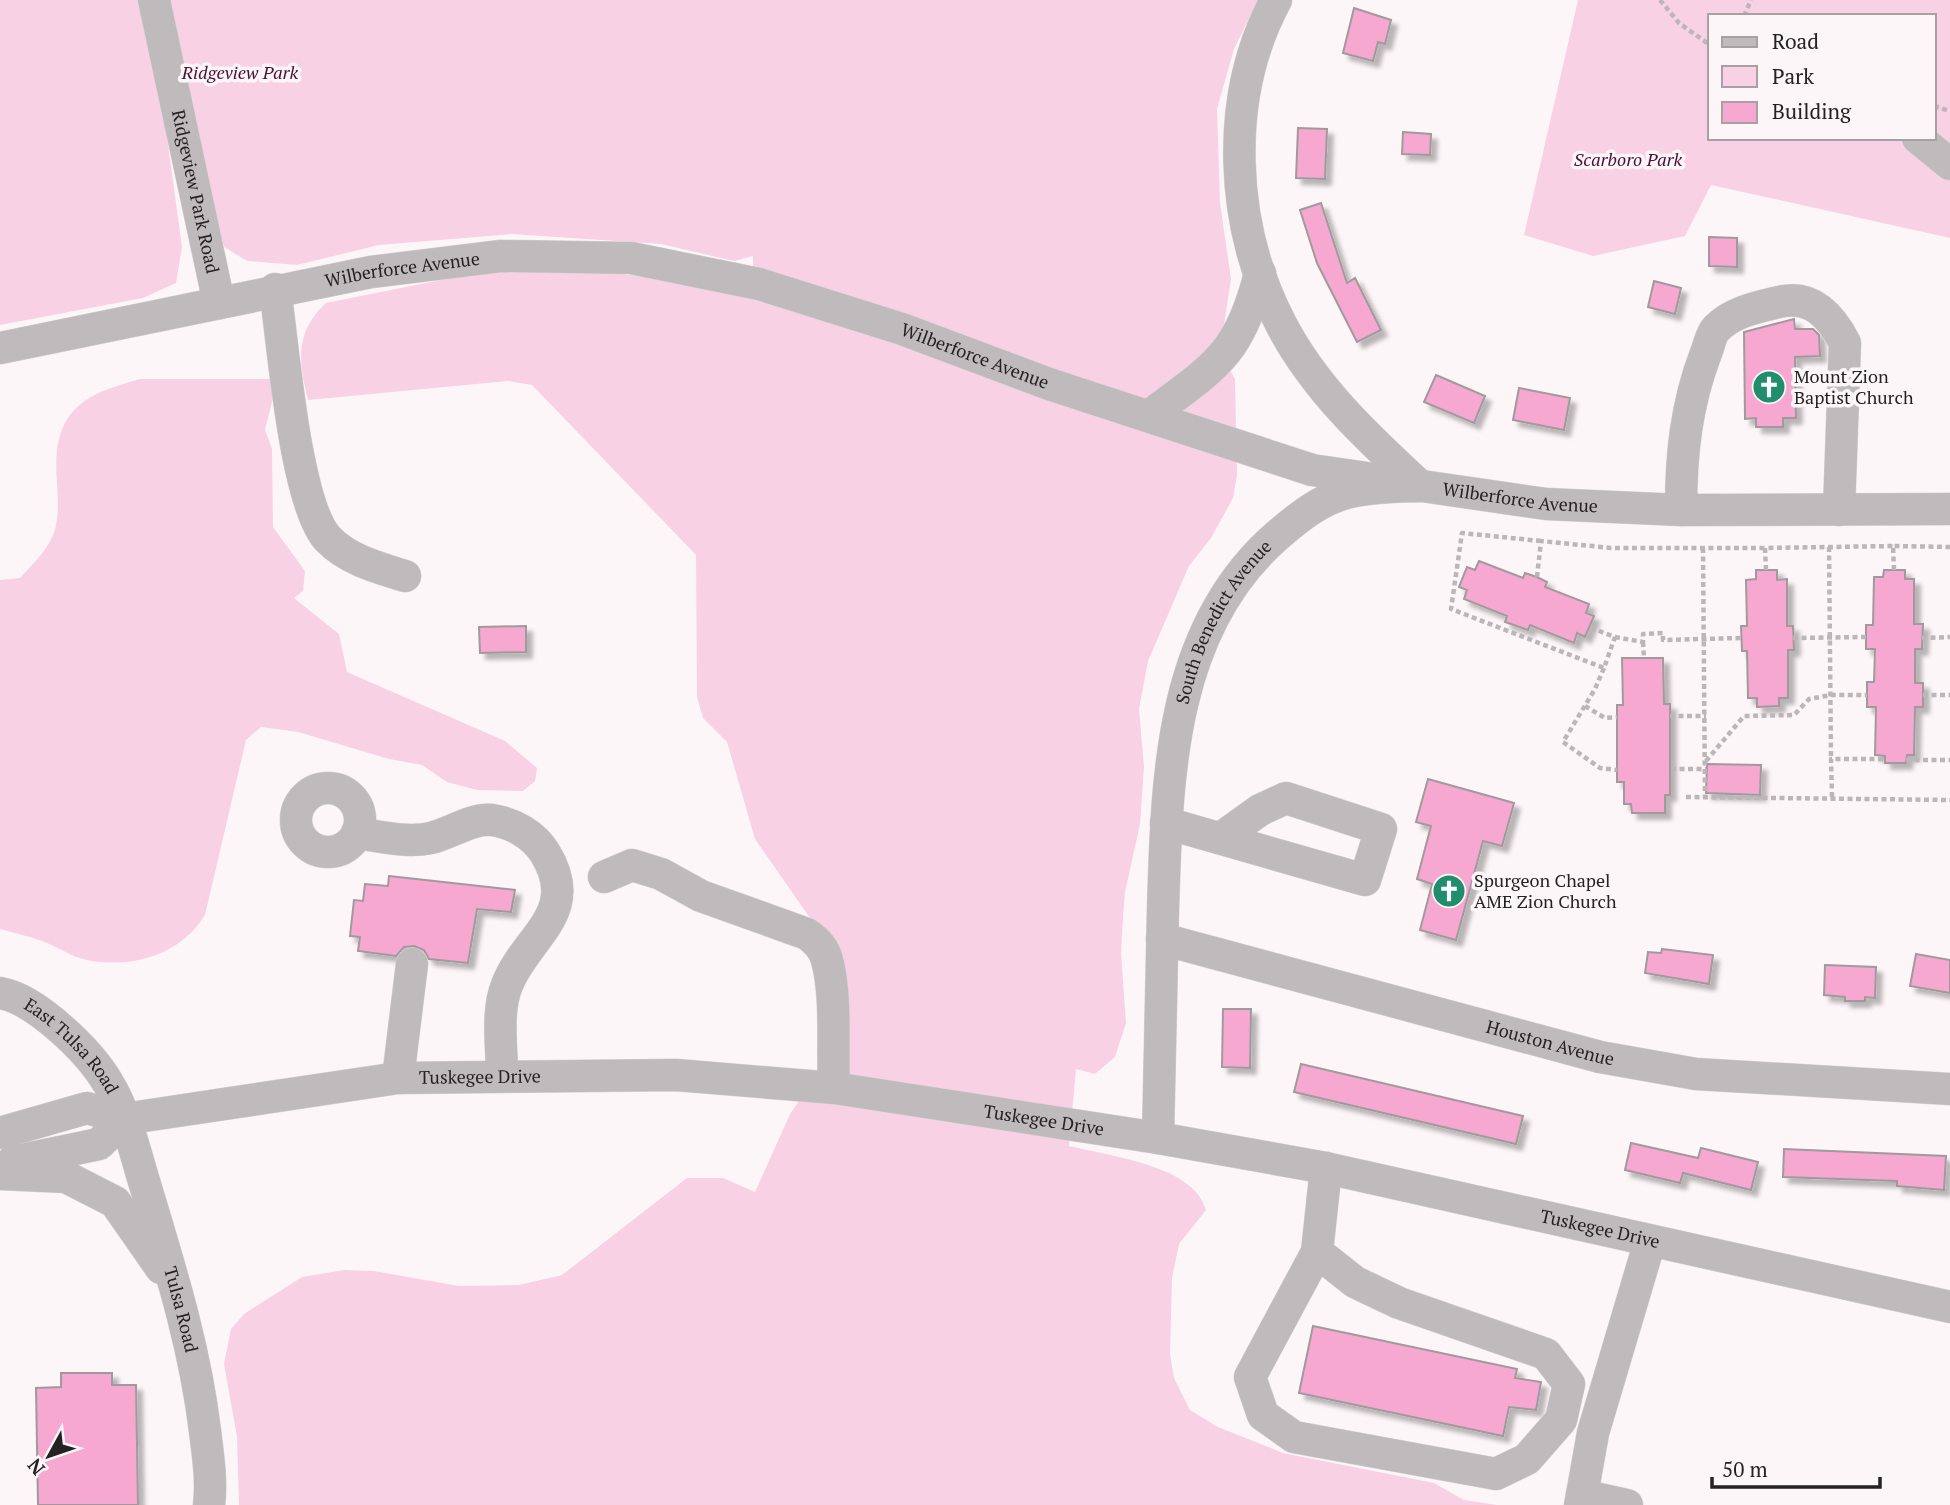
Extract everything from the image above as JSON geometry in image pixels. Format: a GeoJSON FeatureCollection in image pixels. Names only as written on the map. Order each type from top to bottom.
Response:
{"type":"FeatureCollection","features":[{"type":"Feature","properties":{"kind":"street","name":"Ridgeview Park Road"},"geometry":{"type":"LineString","coordinates":[[154,0],[219,303]]}},
{"type":"Feature","properties":{"kind":"street"},"geometry":{"type":"LineString","coordinates":[[1276,0],[1267,18],[1248,77],[1241,124],[1239,172],[1260,273],[1281,324],[1309,369],[1364,435],[1420,486]]}},
{"type":"Feature","properties":{"kind":"street"},"geometry":{"type":"LineString","coordinates":[[1920,140],[1950,164]]}},
{"type":"Feature","properties":{"kind":"street","name":"Wilberforce Avenue"},"geometry":{"type":"LineString","coordinates":[[0,348],[275,289],[371,272],[501,256],[631,258],[759,284],[902,329],[1049,384],[1312,470],[1546,504],[1681,510],[1950,509]]}},
{"type":"Feature","properties":{"kind":"street"},"geometry":{"type":"LineString","coordinates":[[1150,415],[1208,372],[1236,342],[1250,314],[1260,273]]}},
{"type":"Feature","properties":{"kind":"street"},"geometry":{"type":"LineString","coordinates":[[275,289],[301,472],[314,518],[327,538],[341,550],[405,576]]}},
{"type":"Feature","properties":{"kind":"street"},"geometry":{"type":"LineString","coordinates":[[1681,510],[1683,442],[1694,384],[1715,329],[1744,311],[1790,299],[1819,306],[1834,322],[1845,342],[1839,510]]}},
{"type":"Feature","properties":{"kind":"street","name":"South Benedict Avenue"},"geometry":{"type":"LineString","coordinates":[[1158,1138],[1162,939],[1170,758],[1190,669],[1210,623],[1236,581],[1263,548],[1319,504],[1344,494],[1379,487],[1420,486]]}},
{"type":"Feature","properties":{"kind":"street"},"geometry":{"type":"LineString","coordinates":[[357,833],[406,840],[430,838],[489,820],[507,823],[522,830],[541,846],[551,863],[558,884],[556,902],[548,923],[507,984],[502,1004],[502,1075]]}},
{"type":"Feature","properties":{"kind":"street"},"geometry":{"type":"LineString","coordinates":[[1166,822],[1221,838]]}},
{"type":"Feature","properties":{"kind":"street"},"geometry":{"type":"LineString","coordinates":[[604,877],[632,865],[661,874],[701,896],[772,919],[807,934],[820,944],[827,958],[831,982],[834,1088]]}},
{"type":"Feature","properties":{"kind":"street","name":"Houston Avenue"},"geometry":{"type":"LineString","coordinates":[[1162,939],[1600,1057],[1723,1076],[1950,1089]]}},
{"type":"Feature","properties":{"kind":"street"},"geometry":{"type":"LineString","coordinates":[[398,1078],[412,964]]}},
{"type":"Feature","properties":{"kind":"street","name":"East Tulsa Road"},"geometry":{"type":"LineString","coordinates":[[0,993],[13,995],[72,1038],[109,1083],[124,1119]]}},
{"type":"Feature","properties":{"kind":"street","name":"Tuskegee Drive"},"geometry":{"type":"LineString","coordinates":[[0,1133],[87,1108],[124,1119],[398,1078],[676,1075],[834,1088],[1158,1138],[1326,1168],[1950,1307]]}},
{"type":"Feature","properties":{"kind":"street"},"geometry":{"type":"LineString","coordinates":[[0,1165],[99,1144],[124,1119]]}},
{"type":"Feature","properties":{"kind":"street","name":"Tulsa Road"},"geometry":{"type":"LineString","coordinates":[[124,1119],[178,1293],[200,1389],[211,1486],[209,1505]]}},
{"type":"Feature","properties":{"kind":"street"},"geometry":{"type":"LineString","coordinates":[[1317,1252],[1355,1282],[1399,1304],[1546,1354],[1569,1384],[1561,1420],[1527,1459],[1496,1474],[1294,1437],[1263,1415],[1250,1377],[1317,1252],[1326,1168]]}},
{"type":"Feature","properties":{"kind":"street"},"geometry":{"type":"LineString","coordinates":[[0,1174],[66,1177],[115,1202],[178,1293]]}},
{"type":"Feature","properties":{"kind":"street"},"geometry":{"type":"LineString","coordinates":[[1627,1505],[1581,1500],[1593,1433],[1650,1241]]}},
{"type":"Feature","properties":{"kind":"path"},"geometry":{"type":"LineString","coordinates":[[1660,0],[1679,23],[1708,44]]}},
{"type":"Feature","properties":{"kind":"path"},"geometry":{"type":"LineString","coordinates":[[1604,668],[1451,608],[1462,533],[1611,548],[1950,547]]}},
{"type":"Feature","properties":{"kind":"path"},"geometry":{"type":"LineString","coordinates":[[1537,578],[1541,541]]}},
{"type":"Feature","properties":{"kind":"path"},"geometry":{"type":"LineString","coordinates":[[1893,546],[1894,570]]}},
{"type":"Feature","properties":{"kind":"path"},"geometry":{"type":"LineString","coordinates":[[1829,547],[1832,797]]}},
{"type":"Feature","properties":{"kind":"path"},"geometry":{"type":"LineString","coordinates":[[1703,548],[1705,797]]}},
{"type":"Feature","properties":{"kind":"path"},"geometry":{"type":"LineString","coordinates":[[1765,548],[1766,570]]}},
{"type":"Feature","properties":{"kind":"path"},"geometry":{"type":"LineString","coordinates":[[1589,627],[1615,637],[1643,642]]}},
{"type":"Feature","properties":{"kind":"path"},"geometry":{"type":"LineString","coordinates":[[1644,658],[1643,634],[1663,633],[1663,640],[1741,638]]}},
{"type":"Feature","properties":{"kind":"path"},"geometry":{"type":"LineString","coordinates":[[1615,637],[1604,668],[1563,742],[1600,768],[1617,770]]}},
{"type":"Feature","properties":{"kind":"path"},"geometry":{"type":"LineString","coordinates":[[1793,638],[1866,637]]}},
{"type":"Feature","properties":{"kind":"path"},"geometry":{"type":"LineString","coordinates":[[1922,638],[1950,637]]}},
{"type":"Feature","properties":{"kind":"path"},"geometry":{"type":"LineString","coordinates":[[1706,761],[1744,716],[1794,715],[1809,699],[1831,695],[1867,695]]}},
{"type":"Feature","properties":{"kind":"path"},"geometry":{"type":"LineString","coordinates":[[1923,695],[1950,695]]}},
{"type":"Feature","properties":{"kind":"path"},"geometry":{"type":"LineString","coordinates":[[1585,706],[1605,718],[1617,718]]}},
{"type":"Feature","properties":{"kind":"path"},"geometry":{"type":"LineString","coordinates":[[1670,716],[1706,716]]}},
{"type":"Feature","properties":{"kind":"path"},"geometry":{"type":"LineString","coordinates":[[1831,760],[1885,759]]}},
{"type":"Feature","properties":{"kind":"path"},"geometry":{"type":"LineString","coordinates":[[1906,760],[1950,760]]}},
{"type":"Feature","properties":{"kind":"path"},"geometry":{"type":"LineString","coordinates":[[1671,769],[1706,769]]}},
{"type":"Feature","properties":{"kind":"path"},"geometry":{"type":"LineString","coordinates":[[1686,797],[1950,800]]}},
{"type":"Feature","properties":{"kind":"green space","name":"Ridgeview Park"},"geometry":{"type":"Polygon","coordinates":[[[0,0],[1258,0],[1234,49],[1217,109],[1220,203],[1231,279],[1220,352],[1235,379],[1237,475],[1233,498],[1211,538],[1189,566],[1148,661],[1139,709],[1144,767],[1140,824],[1125,892],[1123,918],[1121,953],[1126,1023],[1115,1057],[1095,1074],[1076,1069],[1069,1146],[1127,1159],[1168,1173],[1185,1182],[1198,1195],[1206,1210],[1179,1244],[1172,1278],[1170,1354],[1174,1378],[1190,1410],[1218,1427],[1283,1453],[1434,1483],[1464,1500],[1497,1505],[239,1505],[237,1437],[224,1364],[231,1329],[244,1314],[302,1277],[344,1270],[374,1271],[459,1286],[519,1285],[562,1275],[687,1178],[723,1178],[755,1192],[790,1114],[842,1038],[844,990],[839,946],[810,918],[755,839],[727,742],[703,718],[697,697],[696,555],[532,385],[508,381],[308,400],[301,359],[304,336],[316,314],[326,303],[486,271],[615,273],[714,286],[754,297],[753,256],[734,261],[661,244],[512,234],[379,245],[297,265],[247,261],[224,247],[194,142],[167,137],[182,247],[176,283],[143,298],[0,325],[0,0]]]}},
{"type":"Feature","properties":{"kind":"green space","name":"Scarboro Park"},"geometry":{"type":"Polygon","coordinates":[[[1578,0],[1950,0],[1950,238],[1711,185],[1685,236],[1593,256],[1524,235],[1578,0]]]}},
{"type":"Feature","properties":{"kind":"green space"},"geometry":{"type":"Polygon","coordinates":[[[140,379],[270,379],[273,398],[265,430],[272,449],[273,527],[305,571],[303,591],[294,598],[339,634],[347,672],[505,741],[537,768],[535,781],[523,791],[477,790],[447,782],[422,765],[389,759],[298,732],[261,727],[246,740],[205,915],[183,940],[154,956],[104,962],[81,959],[42,941],[0,929],[0,580],[20,578],[42,554],[54,533],[58,506],[57,450],[67,420],[86,400],[111,388],[140,379]]]}},
{"type":"Feature","properties":{"kind":"building"},"geometry":{"type":"Polygon","coordinates":[[[1354,8],[1391,20],[1385,44],[1378,42],[1373,61],[1343,53],[1354,8]]]}},
{"type":"Feature","properties":{"kind":"building"},"geometry":{"type":"Polygon","coordinates":[[[1298,128],[1327,129],[1325,179],[1296,178],[1298,128]]]}},
{"type":"Feature","properties":{"kind":"building"},"geometry":{"type":"Polygon","coordinates":[[[1403,132],[1431,134],[1430,155],[1402,154],[1403,132]]]}},
{"type":"Feature","properties":{"kind":"building"},"geometry":{"type":"Polygon","coordinates":[[[1321,203],[1347,283],[1355,278],[1381,330],[1357,342],[1317,263],[1300,210],[1321,203]]]}},
{"type":"Feature","properties":{"kind":"building"},"geometry":{"type":"Polygon","coordinates":[[[1709,237],[1737,238],[1737,267],[1709,266],[1709,237]]]}},
{"type":"Feature","properties":{"kind":"building"},"geometry":{"type":"Polygon","coordinates":[[[1654,281],[1681,288],[1675,314],[1648,307],[1654,281]]]}},
{"type":"Feature","properties":{"kind":"building"},"geometry":{"type":"Polygon","coordinates":[[[1794,319],[1795,329],[1813,329],[1819,335],[1820,356],[1795,357],[1796,418],[1783,418],[1783,427],[1756,427],[1756,418],[1745,419],[1744,332],[1794,319]]]}},
{"type":"Feature","properties":{"kind":"building"},"geometry":{"type":"Polygon","coordinates":[[[1436,375],[1485,396],[1474,423],[1424,402],[1436,375]]]}},
{"type":"Feature","properties":{"kind":"building"},"geometry":{"type":"Polygon","coordinates":[[[1519,388],[1570,398],[1564,430],[1513,420],[1519,388]]]}},
{"type":"Feature","properties":{"kind":"building"},"geometry":{"type":"Polygon","coordinates":[[[1479,561],[1523,578],[1525,573],[1537,577],[1547,582],[1545,587],[1589,604],[1586,613],[1594,616],[1585,637],[1577,633],[1574,643],[1530,625],[1528,630],[1505,622],[1507,616],[1464,599],[1467,590],[1459,587],[1467,567],[1475,570],[1479,561]]]}},
{"type":"Feature","properties":{"kind":"building"},"geometry":{"type":"Polygon","coordinates":[[[1756,570],[1777,570],[1777,580],[1787,579],[1787,626],[1793,626],[1794,650],[1788,650],[1788,698],[1779,698],[1779,706],[1757,707],[1757,698],[1748,698],[1747,651],[1742,651],[1741,626],[1747,626],[1746,580],[1756,579],[1756,570]]]}},
{"type":"Feature","properties":{"kind":"building"},"geometry":{"type":"Polygon","coordinates":[[[1884,570],[1905,570],[1905,579],[1914,579],[1914,624],[1923,624],[1922,649],[1915,649],[1915,683],[1923,683],[1923,707],[1915,707],[1914,755],[1907,755],[1906,763],[1885,763],[1885,756],[1875,755],[1876,707],[1867,707],[1867,682],[1874,682],[1875,649],[1866,649],[1866,625],[1873,625],[1874,577],[1883,577],[1884,570]]]}},
{"type":"Feature","properties":{"kind":"building"},"geometry":{"type":"Polygon","coordinates":[[[526,626],[526,652],[480,653],[479,627],[526,626]]]}},
{"type":"Feature","properties":{"kind":"building"},"geometry":{"type":"Polygon","coordinates":[[[1622,658],[1663,658],[1664,704],[1670,704],[1670,795],[1665,795],[1665,813],[1632,813],[1631,804],[1624,804],[1624,782],[1617,782],[1617,705],[1623,705],[1622,658]]]}},
{"type":"Feature","properties":{"kind":"building"},"geometry":{"type":"Polygon","coordinates":[[[1707,764],[1761,765],[1760,795],[1706,793],[1707,764]]]}},
{"type":"Feature","properties":{"kind":"building"},"geometry":{"type":"Polygon","coordinates":[[[1428,779],[1514,803],[1502,846],[1483,841],[1456,940],[1420,930],[1432,884],[1417,879],[1431,826],[1416,822],[1428,779]]]}},
{"type":"Feature","properties":{"kind":"building"},"geometry":{"type":"Polygon","coordinates":[[[389,876],[515,890],[511,912],[477,909],[468,963],[429,959],[424,950],[414,946],[404,947],[396,956],[358,951],[360,937],[350,936],[354,900],[363,901],[365,884],[388,886],[389,876]]]}},
{"type":"Feature","properties":{"kind":"building"},"geometry":{"type":"Polygon","coordinates":[[[1662,949],[1713,955],[1709,984],[1645,973],[1648,952],[1661,953],[1662,949]]]}},
{"type":"Feature","properties":{"kind":"building"},"geometry":{"type":"Polygon","coordinates":[[[1916,954],[1950,960],[1950,993],[1910,986],[1916,954]]]}},
{"type":"Feature","properties":{"kind":"building"},"geometry":{"type":"Polygon","coordinates":[[[1825,965],[1876,967],[1875,998],[1845,1001],[1845,997],[1824,995],[1825,965]]]}},
{"type":"Feature","properties":{"kind":"building"},"geometry":{"type":"Polygon","coordinates":[[[1223,1009],[1251,1009],[1250,1068],[1222,1067],[1223,1009]]]}},
{"type":"Feature","properties":{"kind":"building"},"geometry":{"type":"Polygon","coordinates":[[[1301,1064],[1523,1116],[1516,1144],[1294,1092],[1301,1064]]]}},
{"type":"Feature","properties":{"kind":"building"},"geometry":{"type":"Polygon","coordinates":[[[1631,1143],[1698,1158],[1701,1148],[1758,1162],[1751,1190],[1683,1173],[1680,1183],[1625,1170],[1631,1143]]]}},
{"type":"Feature","properties":{"kind":"building"},"geometry":{"type":"Polygon","coordinates":[[[1784,1149],[1946,1156],[1944,1190],[1897,1186],[1897,1181],[1783,1177],[1784,1149]]]}},
{"type":"Feature","properties":{"kind":"building"},"geometry":{"type":"Polygon","coordinates":[[[1313,1326],[1517,1369],[1515,1378],[1541,1382],[1536,1410],[1509,1407],[1503,1436],[1299,1393],[1313,1326]]]}},
{"type":"Feature","properties":{"kind":"building"},"geometry":{"type":"Polygon","coordinates":[[[61,1373],[112,1373],[112,1385],[136,1385],[138,1505],[38,1505],[36,1388],[61,1387],[61,1373]]]}},
{"type":"Feature","properties":{"kind":"place","name":"Mount Zion Baptist Church"},"geometry":{"type":"Point","coordinates":[1769,387]}},
{"type":"Feature","properties":{"kind":"place","name":"Spurgeon Chapel AME Zion Church"},"geometry":{"type":"Point","coordinates":[1449,891]}}]}
